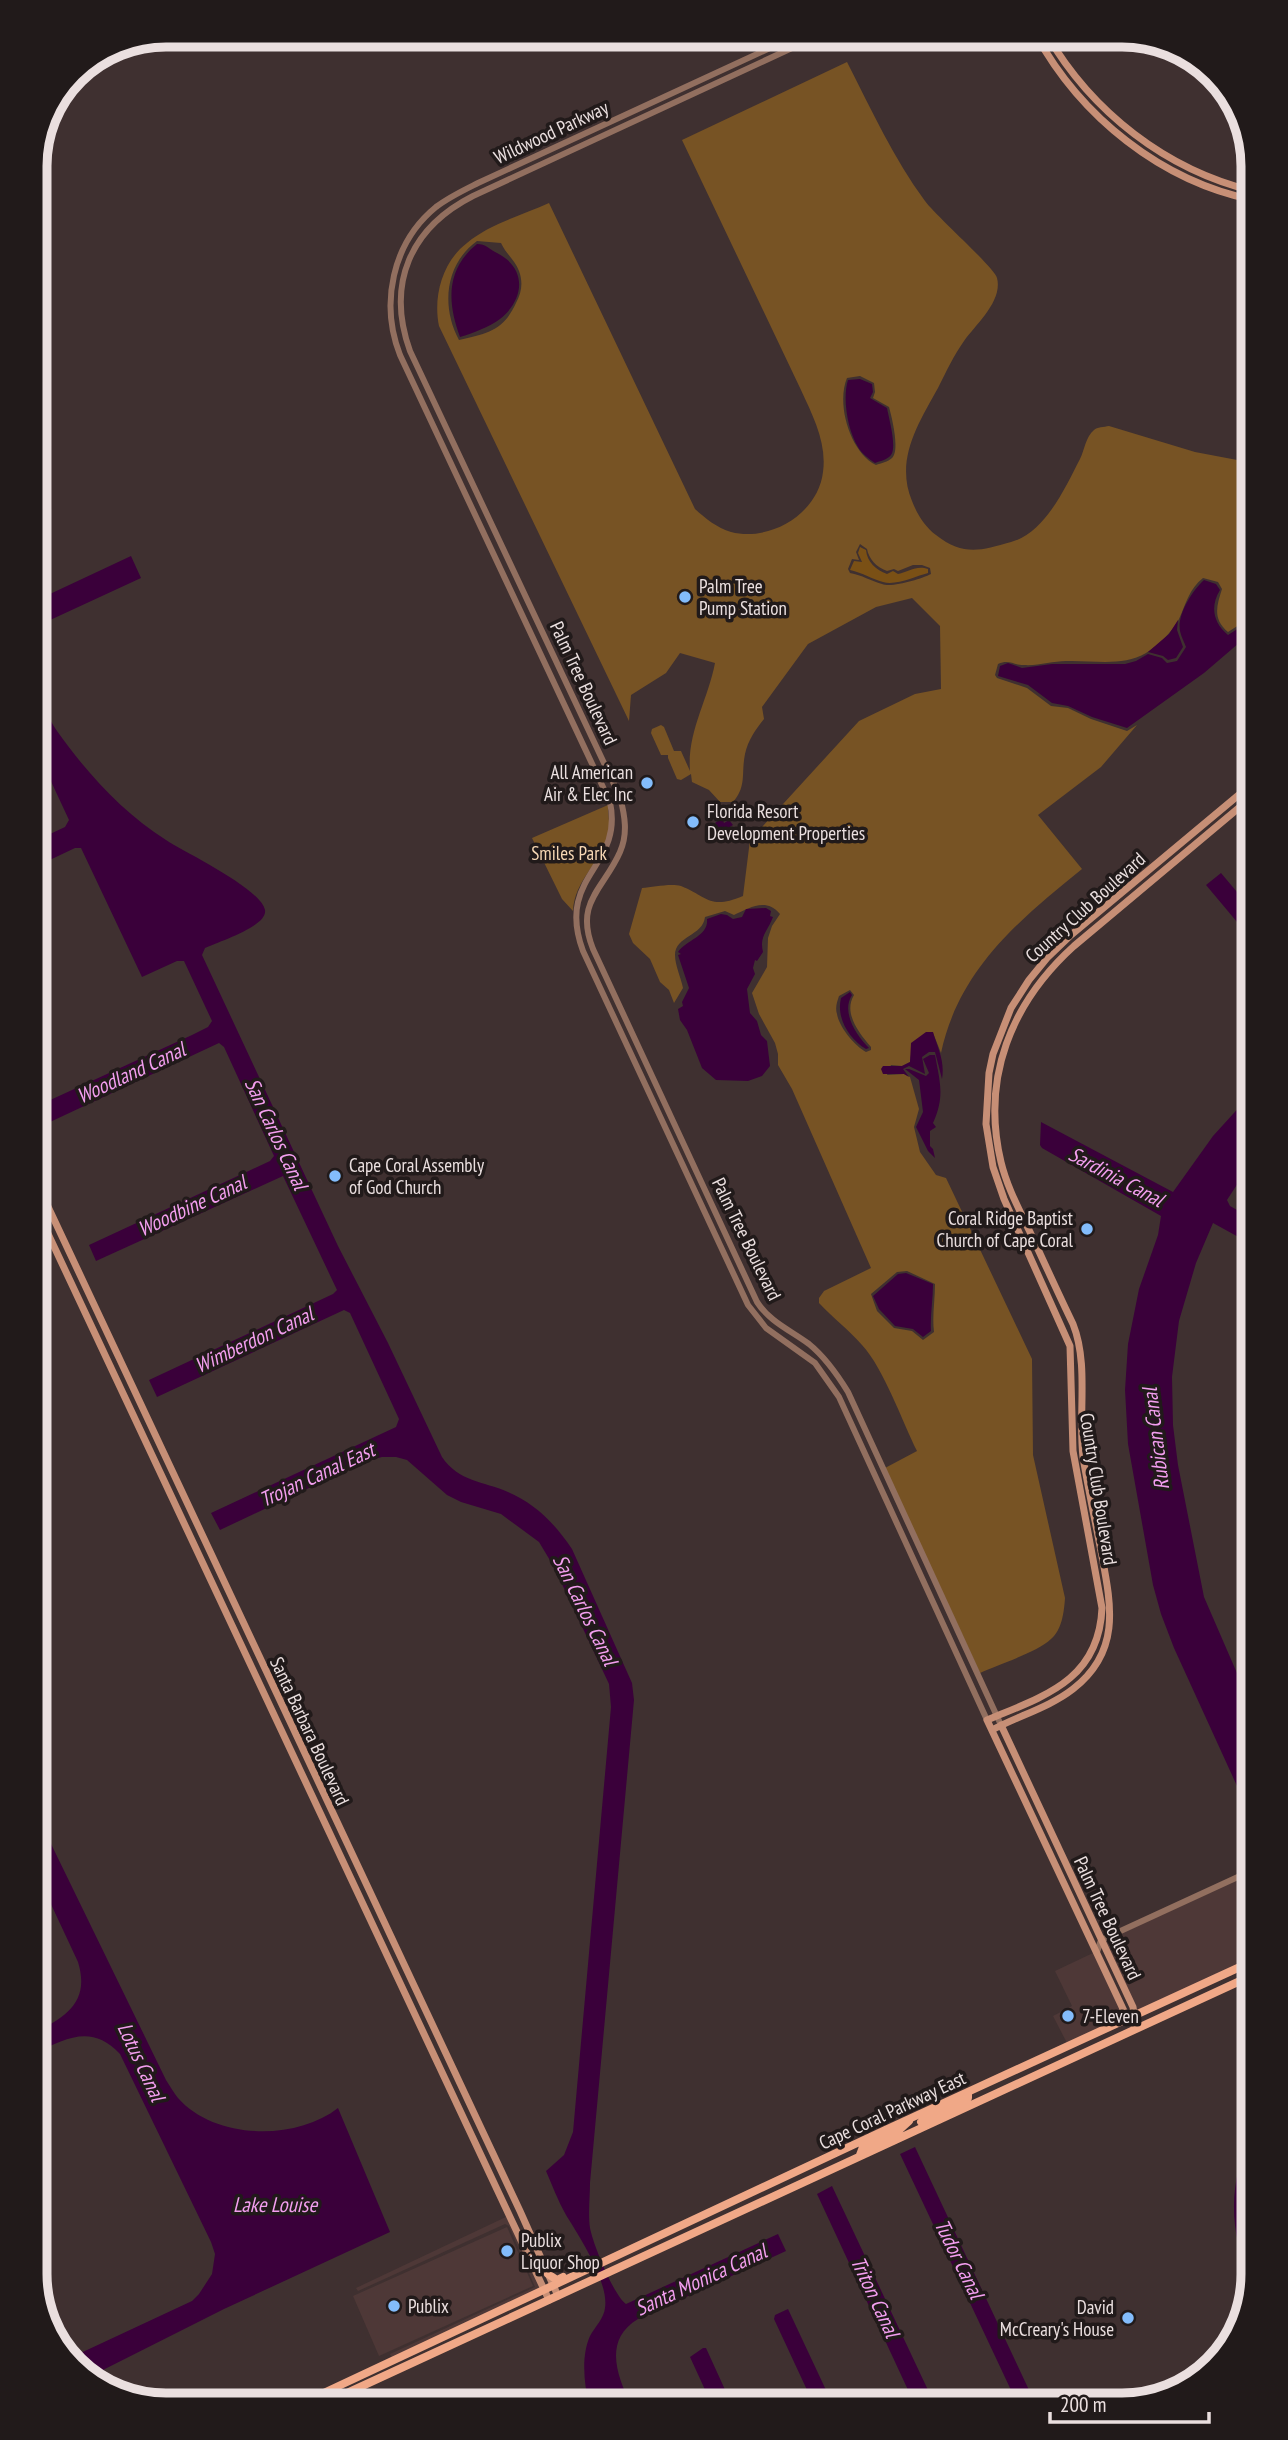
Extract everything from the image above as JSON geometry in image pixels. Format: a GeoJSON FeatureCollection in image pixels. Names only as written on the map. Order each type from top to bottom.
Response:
{"type":"FeatureCollection","features":[{"type":"Feature","properties":{"kind":"main road"},"geometry":{"type":"LineString","coordinates":[[1045,48],[1073,90],[1095,114],[1131,144],[1199,183],[1241,196]]}},
{"type":"Feature","properties":{"kind":"main road"},"geometry":{"type":"LineString","coordinates":[[1055,48],[1087,91],[1128,129],[1181,163],[1241,186]]}},
{"type":"Feature","properties":{"kind":"main road","name":"Country Club Boulevard"},"geometry":{"type":"LineString","coordinates":[[987,1720],[1066,1683],[1086,1663],[1094,1648],[1102,1608],[1074,1460],[1069,1340],[1004,1199],[991,1159],[986,1104],[993,1054],[1006,1017],[1047,958],[1241,793]]}},
{"type":"Feature","properties":{"kind":"main road","name":"Country Club Boulevard"},"geometry":{"type":"LineString","coordinates":[[992,1730],[1072,1690],[1094,1667],[1103,1651],[1109,1632],[1111,1609],[1084,1459],[1080,1421],[1081,1353],[1077,1333],[1010,1189],[997,1143],[995,1098],[1002,1058],[1021,1009],[1054,965],[1241,806]]}},
{"type":"Feature","properties":{"kind":"main road","name":"Santa Barbara Boulevard"},"geometry":{"type":"LineString","coordinates":[[48,1205],[548,2274],[549,2288]]}},
{"type":"Feature","properties":{"kind":"main road","name":"Santa Barbara Boulevard"},"geometry":{"type":"LineString","coordinates":[[47,1232],[554,2298]]}},
{"type":"Feature","properties":{"kind":"main road"},"geometry":{"type":"LineString","coordinates":[[1074,1460],[1084,1459]]}},
{"type":"Feature","properties":{"kind":"main road"},"geometry":{"type":"LineString","coordinates":[[1084,1514],[1094,1513]]}},
{"type":"Feature","properties":{"kind":"main road","name":"Palm Tree Boulevard"},"geometry":{"type":"LineString","coordinates":[[987,1720],[1136,2028]]}},
{"type":"Feature","properties":{"kind":"main road","name":"Palm Tree Boulevard"},"geometry":{"type":"LineString","coordinates":[[1001,1725],[1133,2007],[1132,2017]]}},
{"type":"Feature","properties":{"kind":"main road","name":"Cape Coral Parkway East"},"geometry":{"type":"LineString","coordinates":[[591,2266],[1241,1967]]}},
{"type":"Feature","properties":{"kind":"main road","name":"Cape Coral Parkway East"},"geometry":{"type":"LineString","coordinates":[[388,2373],[1241,1980]]}},
{"type":"Feature","properties":{"kind":"main road"},"geometry":{"type":"LineString","coordinates":[[918,2128],[923,2120],[968,2098],[968,2092]]}},
{"type":"Feature","properties":{"kind":"main road"},"geometry":{"type":"LineString","coordinates":[[860,2155],[863,2147],[904,2127],[911,2118]]}},
{"type":"Feature","properties":{"kind":"main road"},"geometry":{"type":"LineString","coordinates":[[776,2194],[779,2186],[814,2169],[824,2159]]}},
{"type":"Feature","properties":{"kind":"main road"},"geometry":{"type":"LineString","coordinates":[[729,2217],[728,2211],[731,2208],[760,2194],[770,2184]]}},
{"type":"Feature","properties":{"kind":"main road"},"geometry":{"type":"LineString","coordinates":[[548,2274],[558,2279],[591,2266]]}},
{"type":"Feature","properties":{"kind":"main road"},"geometry":{"type":"LineString","coordinates":[[326,2392],[591,2266]]}},
{"type":"Feature","properties":{"kind":"main road"},"geometry":{"type":"LineString","coordinates":[[348,2392],[438,2346],[444,2337]]}},
{"type":"Feature","properties":{"kind":"main road"},"geometry":{"type":"LineString","coordinates":[[336,2392],[351,2385],[355,2378]]}},
{"type":"Feature","properties":{"kind":"street","name":"Wildwood Parkway"},"geometry":{"type":"LineString","coordinates":[[391,323],[391,286],[403,250],[422,221],[444,202],[478,183],[771,48]]}},
{"type":"Feature","properties":{"kind":"street","name":"Wildwood Parkway"},"geometry":{"type":"LineString","coordinates":[[400,304],[402,280],[414,248],[426,230],[452,208],[793,48]]}},
{"type":"Feature","properties":{"kind":"street","name":"Palm Tree Boulevard"},"geometry":{"type":"LineString","coordinates":[[400,304],[402,328],[410,351],[620,797],[625,825],[621,850],[595,892],[587,927],[590,942],[761,1307],[770,1318],[807,1343],[828,1364],[848,1392],[1001,1725]]}},
{"type":"Feature","properties":{"kind":"street","name":"Palm Tree Boulevard"},"geometry":{"type":"LineString","coordinates":[[391,323],[400,355],[610,802],[612,825],[608,845],[578,897],[575,915],[578,936],[741,1290],[758,1319],[822,1370],[839,1397],[987,1720]]}},
{"type":"Feature","properties":{"kind":"street"},"geometry":{"type":"LineString","coordinates":[[610,802],[620,797]]}},
{"type":"Feature","properties":{"kind":"street"},"geometry":{"type":"LineString","coordinates":[[608,845],[621,850]]}},
{"type":"Feature","properties":{"kind":"street"},"geometry":{"type":"LineString","coordinates":[[595,866],[606,874]]}},
{"type":"Feature","properties":{"kind":"street"},"geometry":{"type":"LineString","coordinates":[[741,1290],[750,1286]]}},
{"type":"Feature","properties":{"kind":"street"},"geometry":{"type":"LineString","coordinates":[[822,1370],[828,1364]]}},
{"type":"Feature","properties":{"kind":"street"},"geometry":{"type":"LineString","coordinates":[[856,1434],[865,1430]]}},
{"type":"Feature","properties":{"kind":"street"},"geometry":{"type":"LineString","coordinates":[[886,1500],[895,1496]]}},
{"type":"Feature","properties":{"kind":"street"},"geometry":{"type":"LineString","coordinates":[[915,1562],[923,1558]]}},
{"type":"Feature","properties":{"kind":"street"},"geometry":{"type":"LineString","coordinates":[[943,1623],[952,1619]]}},
{"type":"Feature","properties":{"kind":"street"},"geometry":{"type":"LineString","coordinates":[[974,1690],[983,1686]]}},
{"type":"Feature","properties":{"kind":"street"},"geometry":{"type":"LineString","coordinates":[[1097,1952],[1101,1940],[1241,1876]]}},
{"type":"Feature","properties":{"kind":"shaded area"},"geometry":{"type":"Polygon","coordinates":[[[860,547],[866,550],[873,565],[887,574],[920,568],[928,569],[928,573],[888,583],[850,570],[854,561],[862,562],[858,553],[860,547]]]}},
{"type":"Feature","properties":{"kind":"shaded area"},"geometry":{"type":"Polygon","coordinates":[[[1241,1879],[1241,1963],[1136,2011],[1105,1941],[1241,1879]]]}},
{"type":"Feature","properties":{"kind":"shaded area"},"geometry":{"type":"Polygon","coordinates":[[[1093,1953],[1125,2016],[1067,2043],[1053,2016],[1072,2006],[1055,1971],[1093,1953]]]}},
{"type":"Feature","properties":{"kind":"shaded area"},"geometry":{"type":"Polygon","coordinates":[[[508,2216],[541,2288],[392,2358],[390,2354],[535,2287],[509,2226],[505,2224],[358,2291],[356,2288],[508,2216]]]}},
{"type":"Feature","properties":{"kind":"shaded area"},"geometry":{"type":"Polygon","coordinates":[[[507,2227],[533,2286],[379,2356],[353,2296],[507,2227]]]}},
{"type":"Feature","properties":{"kind":"green space"},"geometry":{"type":"Polygon","coordinates":[[[847,62],[883,133],[925,201],[997,278],[998,287],[992,304],[953,358],[917,429],[907,457],[907,486],[914,506],[928,528],[946,542],[972,550],[990,548],[1023,537],[1053,508],[1080,459],[1089,436],[1099,428],[1109,426],[1195,452],[1241,461],[1241,624],[1228,632],[1223,627],[1217,606],[1222,589],[1218,582],[1203,578],[1191,592],[1179,619],[1169,633],[1151,650],[1137,657],[1107,662],[998,664],[995,675],[997,678],[1027,688],[1051,706],[1068,708],[1127,731],[1137,725],[1101,767],[1038,815],[1082,869],[1014,927],[977,971],[950,1023],[941,1053],[933,1033],[911,1055],[910,1062],[902,1066],[891,1065],[887,1075],[904,1074],[910,1077],[919,1109],[914,1127],[920,1152],[936,1175],[946,1178],[1032,1359],[1033,1455],[1065,1598],[1063,1615],[1058,1631],[1044,1644],[980,1673],[885,1468],[917,1451],[870,1355],[819,1303],[824,1291],[871,1268],[792,1089],[778,1065],[775,1043],[759,1014],[752,993],[767,967],[768,938],[780,914],[763,905],[734,915],[725,911],[705,917],[699,928],[676,949],[675,959],[683,988],[674,1003],[669,990],[660,982],[650,959],[633,943],[629,934],[642,888],[677,885],[716,902],[743,896],[750,840],[859,721],[915,694],[941,689],[940,626],[912,598],[876,607],[808,644],[762,707],[764,719],[748,744],[742,785],[733,802],[720,802],[709,790],[692,782],[691,774],[681,780],[677,779],[668,755],[661,755],[651,733],[652,729],[661,725],[664,727],[674,751],[681,751],[690,771],[695,729],[715,663],[680,653],[666,673],[631,695],[629,721],[439,326],[437,303],[441,281],[458,251],[476,236],[506,220],[549,203],[695,509],[731,532],[761,533],[776,528],[790,522],[812,500],[819,487],[824,461],[821,440],[806,400],[682,140],[847,62]],[[477,241],[458,262],[449,287],[450,314],[459,340],[486,333],[506,320],[518,299],[521,287],[517,267],[501,243],[477,241]],[[860,376],[847,378],[844,414],[852,439],[867,459],[876,465],[892,458],[895,434],[889,407],[873,398],[874,383],[860,376]],[[860,544],[856,552],[859,560],[852,559],[848,569],[850,573],[887,585],[931,574],[930,568],[922,565],[887,571],[874,562],[867,549],[860,544]],[[850,990],[839,996],[836,1012],[844,1030],[866,1052],[871,1050],[851,1016],[854,995],[850,990]],[[907,1271],[897,1272],[871,1294],[877,1311],[894,1328],[912,1331],[923,1340],[934,1332],[935,1284],[907,1271]]]}},
{"type":"Feature","properties":{"kind":"green space","name":"Smiles Park"},"geometry":{"type":"Polygon","coordinates":[[[608,805],[609,833],[601,853],[578,890],[573,911],[562,899],[532,838],[608,805]]]}},
{"type":"Feature","properties":{"kind":"water"},"geometry":{"type":"Polygon","coordinates":[[[477,244],[507,259],[514,267],[518,275],[518,293],[500,319],[481,330],[460,337],[451,299],[452,287],[459,264],[477,244]]]}},
{"type":"Feature","properties":{"kind":"water"},"geometry":{"type":"Polygon","coordinates":[[[860,379],[872,384],[873,392],[870,398],[887,408],[892,433],[891,455],[875,463],[858,447],[847,415],[848,380],[860,379]]]}},
{"type":"Feature","properties":{"kind":"water"},"geometry":{"type":"Polygon","coordinates":[[[131,556],[141,578],[48,621],[48,595],[131,556]]]}},
{"type":"Feature","properties":{"kind":"water"},"geometry":{"type":"Polygon","coordinates":[[[1204,580],[1216,584],[1220,590],[1214,608],[1216,620],[1228,635],[1241,627],[1241,641],[1204,673],[1127,728],[1068,706],[1052,703],[1028,685],[998,676],[1000,666],[1008,663],[1022,668],[1052,664],[1125,664],[1148,654],[1162,658],[1167,663],[1177,661],[1186,647],[1180,631],[1181,618],[1195,590],[1204,580]]]}},
{"type":"Feature","properties":{"kind":"water"},"geometry":{"type":"Polygon","coordinates":[[[1178,620],[1177,630],[1183,647],[1176,658],[1168,660],[1148,652],[1169,634],[1178,620]]]}},
{"type":"Feature","properties":{"kind":"water"},"geometry":{"type":"Polygon","coordinates":[[[48,714],[80,762],[120,804],[150,829],[237,882],[260,901],[265,910],[259,922],[241,933],[205,948],[202,955],[338,1246],[442,1457],[464,1476],[527,1502],[559,1531],[572,1549],[632,1683],[634,1700],[590,2183],[589,2217],[592,2236],[610,2281],[626,2304],[778,2234],[786,2251],[638,2319],[627,2328],[620,2337],[616,2359],[626,2392],[587,2392],[585,2352],[590,2336],[604,2312],[605,2297],[592,2260],[563,2210],[546,2171],[564,2155],[573,2132],[611,1707],[609,1684],[554,1567],[539,1542],[501,1514],[447,1495],[407,1460],[382,1457],[364,1462],[220,1530],[211,1513],[396,1427],[399,1419],[350,1313],[344,1310],[157,1397],[149,1380],[337,1290],[283,1176],[96,1261],[89,1245],[270,1161],[274,1156],[224,1047],[219,1043],[48,1123],[48,1101],[192,1035],[208,1027],[212,1021],[184,961],[177,961],[142,977],[81,848],[75,848],[48,861],[48,835],[65,827],[69,820],[48,774],[48,714]]]}},
{"type":"Feature","properties":{"kind":"water"},"geometry":{"type":"Polygon","coordinates":[[[722,818],[724,823],[729,820],[733,825],[728,828],[731,834],[726,837],[723,832],[717,835],[714,831],[718,827],[715,823],[722,818]]]}},
{"type":"Feature","properties":{"kind":"water"},"geometry":{"type":"Polygon","coordinates":[[[1221,873],[1241,897],[1241,927],[1206,885],[1221,873]]]}},
{"type":"Feature","properties":{"kind":"water"},"geometry":{"type":"Polygon","coordinates":[[[766,908],[771,911],[770,916],[773,917],[763,938],[763,952],[757,961],[755,960],[755,974],[747,989],[750,1013],[767,1041],[770,1066],[762,1076],[748,1081],[716,1080],[702,1068],[687,1030],[680,1020],[678,1009],[683,1006],[682,1002],[689,988],[678,955],[681,954],[678,952],[701,934],[707,925],[707,919],[721,914],[733,919],[742,917],[746,909],[766,908]]]}},
{"type":"Feature","properties":{"kind":"water"},"geometry":{"type":"Polygon","coordinates":[[[850,992],[852,995],[849,1016],[859,1037],[869,1048],[866,1049],[849,1034],[840,1013],[841,998],[850,992]]]}},
{"type":"Feature","properties":{"kind":"water"},"geometry":{"type":"Polygon","coordinates":[[[926,1032],[933,1032],[942,1061],[942,1079],[935,1052],[929,1052],[922,1057],[925,1074],[909,1066],[903,1069],[909,1077],[904,1074],[883,1074],[883,1066],[902,1066],[910,1062],[911,1043],[926,1032]]]}},
{"type":"Feature","properties":{"kind":"water"},"geometry":{"type":"Polygon","coordinates":[[[935,1055],[940,1089],[939,1105],[933,1123],[936,1127],[930,1131],[930,1146],[935,1158],[928,1151],[916,1127],[923,1112],[919,1080],[905,1069],[926,1076],[929,1073],[923,1059],[935,1055]]]}},
{"type":"Feature","properties":{"kind":"water"},"geometry":{"type":"Polygon","coordinates":[[[1241,1105],[1241,1178],[1227,1200],[1230,1206],[1241,1212],[1241,1238],[1213,1223],[1196,1263],[1179,1321],[1172,1377],[1173,1425],[1178,1465],[1204,1597],[1241,1682],[1241,1795],[1161,1614],[1153,1585],[1128,1444],[1125,1390],[1128,1344],[1139,1289],[1158,1235],[1161,1216],[1040,1145],[1041,1122],[1173,1192],[1213,1136],[1241,1105]]]}},
{"type":"Feature","properties":{"kind":"water"},"geometry":{"type":"Polygon","coordinates":[[[906,1273],[933,1284],[931,1331],[923,1337],[913,1329],[895,1326],[879,1309],[873,1296],[898,1274],[906,1273]]]}},
{"type":"Feature","properties":{"kind":"water","name":"Lake Louise"},"geometry":{"type":"Polygon","coordinates":[[[47,1836],[166,2080],[178,2098],[194,2112],[213,2122],[256,2131],[300,2126],[321,2119],[338,2108],[390,2232],[224,2309],[99,2372],[82,2358],[79,2354],[192,2301],[212,2274],[215,2254],[120,2054],[110,2045],[89,2037],[69,2039],[47,2048],[47,2025],[66,2014],[78,1997],[81,1976],[78,1962],[47,1896],[47,1836]]]}},
{"type":"Feature","properties":{"kind":"water","name":"Tudor Canal"},"geometry":{"type":"Polygon","coordinates":[[[915,2147],[1030,2393],[1012,2393],[900,2154],[915,2147]]]}},
{"type":"Feature","properties":{"kind":"water"},"geometry":{"type":"Polygon","coordinates":[[[1241,2161],[1241,2253],[1234,2204],[1241,2161]]]}},
{"type":"Feature","properties":{"kind":"water","name":"Triton Canal"},"geometry":{"type":"Polygon","coordinates":[[[832,2186],[929,2393],[909,2393],[817,2194],[832,2186]]]}},
{"type":"Feature","properties":{"kind":"water"},"geometry":{"type":"Polygon","coordinates":[[[788,2309],[827,2393],[808,2393],[774,2319],[775,2315],[788,2309]]]}},
{"type":"Feature","properties":{"kind":"water"},"geometry":{"type":"Polygon","coordinates":[[[706,2348],[726,2393],[706,2393],[690,2357],[706,2348]]]}},
{"type":"Feature","properties":{"kind":"place","name":"Palm Tree Pump Station"},"geometry":{"type":"Point","coordinates":[685,597]}},
{"type":"Feature","properties":{"kind":"place","name":"All American Air & Elec Inc"},"geometry":{"type":"Point","coordinates":[647,783]}},
{"type":"Feature","properties":{"kind":"place","name":"Florida Resort Development Properties"},"geometry":{"type":"Point","coordinates":[693,822]}},
{"type":"Feature","properties":{"kind":"place","name":"Cape Coral Assembly of God Church"},"geometry":{"type":"Point","coordinates":[335,1176]}},
{"type":"Feature","properties":{"kind":"place","name":"Coral Ridge Baptist Church of Cape Coral"},"geometry":{"type":"Point","coordinates":[1087,1229]}},
{"type":"Feature","properties":{"kind":"place","name":"7-Eleven"},"geometry":{"type":"Point","coordinates":[1068,2016]}},
{"type":"Feature","properties":{"kind":"place","name":"Publix Liquor Shop"},"geometry":{"type":"Point","coordinates":[507,2251]}},
{"type":"Feature","properties":{"kind":"place","name":"Publix"},"geometry":{"type":"Point","coordinates":[394,2306]}},
{"type":"Feature","properties":{"kind":"place","name":"David McCreary's House"},"geometry":{"type":"Point","coordinates":[1128,2318]}},
{"type":"Feature","properties":{"kind":"water label","name":"Woodland Canal"},"geometry":{"type":"Point","coordinates":[131,1073]}},
{"type":"Feature","properties":{"kind":"water label","name":"San Carlos Canal"},"geometry":{"type":"Point","coordinates":[276,1134]}},
{"type":"Feature","properties":{"kind":"water label","name":"Sardinia Canal"},"geometry":{"type":"Point","coordinates":[1116,1177]}},
{"type":"Feature","properties":{"kind":"water label","name":"Woodbine Canal"},"geometry":{"type":"Point","coordinates":[192,1206]}},
{"type":"Feature","properties":{"kind":"water label","name":"Wimberdon Canal"},"geometry":{"type":"Point","coordinates":[254,1340]}},
{"type":"Feature","properties":{"kind":"water label","name":"Rubican Canal"},"geometry":{"type":"Point","coordinates":[1156,1439]}},
{"type":"Feature","properties":{"kind":"water label","name":"Trojan Canal East"},"geometry":{"type":"Point","coordinates":[317,1475]}},
{"type":"Feature","properties":{"kind":"water label","name":"San Carlos Canal"},"geometry":{"type":"Point","coordinates":[585,1610]}},
{"type":"Feature","properties":{"kind":"water label","name":"Lotus Canal"},"geometry":{"type":"Point","coordinates":[141,2062]}},
{"type":"Feature","properties":{"kind":"water label","name":"Santa Monica Canal"},"geometry":{"type":"Point","coordinates":[701,2280]}}]}
